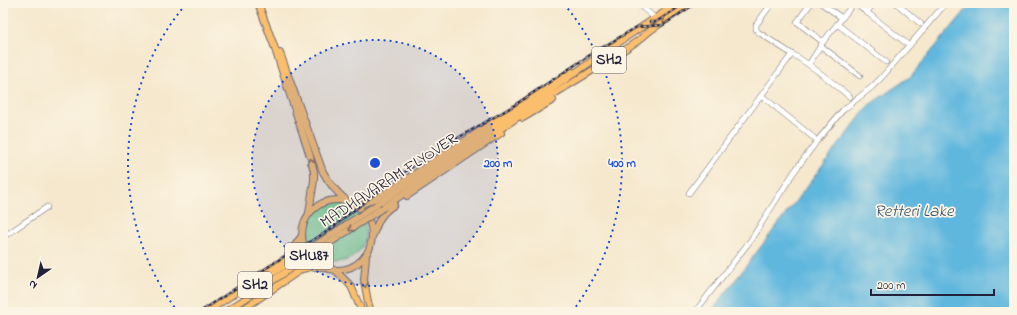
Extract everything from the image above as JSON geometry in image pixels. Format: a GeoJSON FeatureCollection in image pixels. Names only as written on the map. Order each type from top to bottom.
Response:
{"type":"FeatureCollection","features":[{"type":"Feature","properties":{"kind":"main road","name":"SHU87"},"geometry":{"type":"LineString","coordinates":[[258,3],[275,49],[314,172],[309,213],[304,224],[302,236],[304,245],[308,254],[314,261],[322,267],[328,269],[347,269],[357,264],[366,256]]}},
{"type":"Feature","properties":{"kind":"main road"},"geometry":{"type":"LineString","coordinates":[[262,3],[323,172],[336,192],[347,202]]}},
{"type":"Feature","properties":{"kind":"main road","name":"SH2"},"geometry":{"type":"LineString","coordinates":[[577,71],[678,3]]}},
{"type":"Feature","properties":{"kind":"main road","name":"SH2"},"geometry":{"type":"LineString","coordinates":[[578,80],[692,3]]}},
{"type":"Feature","properties":{"kind":"main road"},"geometry":{"type":"LineString","coordinates":[[358,206],[390,190],[570,71],[577,71]]}},
{"type":"Feature","properties":{"kind":"main road","name":"MADHAVARAM FLYOVER"},"geometry":{"type":"LineString","coordinates":[[213,312],[527,106],[577,71]]}},
{"type":"Feature","properties":{"kind":"main road"},"geometry":{"type":"LineString","coordinates":[[371,312],[364,280],[366,256],[371,246],[373,235],[380,218],[388,209],[520,120],[577,85],[578,80]]}},
{"type":"Feature","properties":{"kind":"main road","name":"MADHAVARAM FLYOVER"},"geometry":{"type":"LineString","coordinates":[[225,312],[533,107],[578,80]]}},
{"type":"Feature","properties":{"kind":"main road"},"geometry":{"type":"LineString","coordinates":[[314,180],[326,177]]}},
{"type":"Feature","properties":{"kind":"main road"},"geometry":{"type":"LineString","coordinates":[[309,213],[326,201],[337,200],[347,202],[358,206],[366,214],[371,224],[373,235]]}},
{"type":"Feature","properties":{"kind":"main road"},"geometry":{"type":"LineString","coordinates":[[207,312],[288,257],[302,236]]}},
{"type":"Feature","properties":{"kind":"main road"},"geometry":{"type":"LineString","coordinates":[[239,312],[302,269],[322,267]]}},
{"type":"Feature","properties":{"kind":"main road"},"geometry":{"type":"LineString","coordinates":[[335,270],[351,286],[362,312]]}},
{"type":"Feature","properties":{"kind":"street"},"geometry":{"type":"LineString","coordinates":[[637,3],[655,18]]}},
{"type":"Feature","properties":{"kind":"street"},"geometry":{"type":"LineString","coordinates":[[772,3],[756,26],[758,32],[809,64],[850,97]]}},
{"type":"Feature","properties":{"kind":"street"},"geometry":{"type":"LineString","coordinates":[[811,3],[797,22],[860,76]]}},
{"type":"Feature","properties":{"kind":"street"},"geometry":{"type":"LineString","coordinates":[[821,3],[842,18]]}},
{"type":"Feature","properties":{"kind":"street"},"geometry":{"type":"LineString","coordinates":[[809,64],[837,24],[855,3],[906,43]]}},
{"type":"Feature","properties":{"kind":"street"},"geometry":{"type":"LineString","coordinates":[[867,12],[874,3]]}},
{"type":"Feature","properties":{"kind":"street"},"geometry":{"type":"LineString","coordinates":[[896,3],[921,24]]}},
{"type":"Feature","properties":{"kind":"street"},"geometry":{"type":"LineString","coordinates":[[695,312],[750,241],[794,172],[843,110],[882,77],[946,3]]}},
{"type":"Feature","properties":{"kind":"street"},"geometry":{"type":"LineString","coordinates":[[837,24],[886,62]]}},
{"type":"Feature","properties":{"kind":"street"},"geometry":{"type":"LineString","coordinates":[[689,193],[792,54]]}},
{"type":"Feature","properties":{"kind":"street"},"geometry":{"type":"LineString","coordinates":[[762,96],[814,138]]}},
{"type":"Feature","properties":{"kind":"street"},"geometry":{"type":"LineString","coordinates":[[3,237],[47,207]]}},
{"type":"Feature","properties":{"kind":"green space"},"geometry":{"type":"Polygon","coordinates":[[[336,202],[353,207],[361,215],[366,232],[361,249],[353,257],[336,262],[319,257],[311,249],[306,232],[311,215],[319,207],[336,202]]]}},
{"type":"Feature","properties":{"kind":"water","name":"Retteri Lake"},"geometry":{"type":"Polygon","coordinates":[[[972,3],[1014,3],[1014,312],[711,312],[869,105],[910,77],[972,3]]]}},
{"type":"Feature","properties":{"kind":"railway"},"geometry":{"type":"LineString","coordinates":[[650,22],[656,22],[685,3]]}},
{"type":"Feature","properties":{"kind":"railway"},"geometry":{"type":"LineString","coordinates":[[200,312],[280,259],[328,231],[392,180],[456,139],[515,105],[596,51],[637,27],[663,25],[696,3]]}}]}
